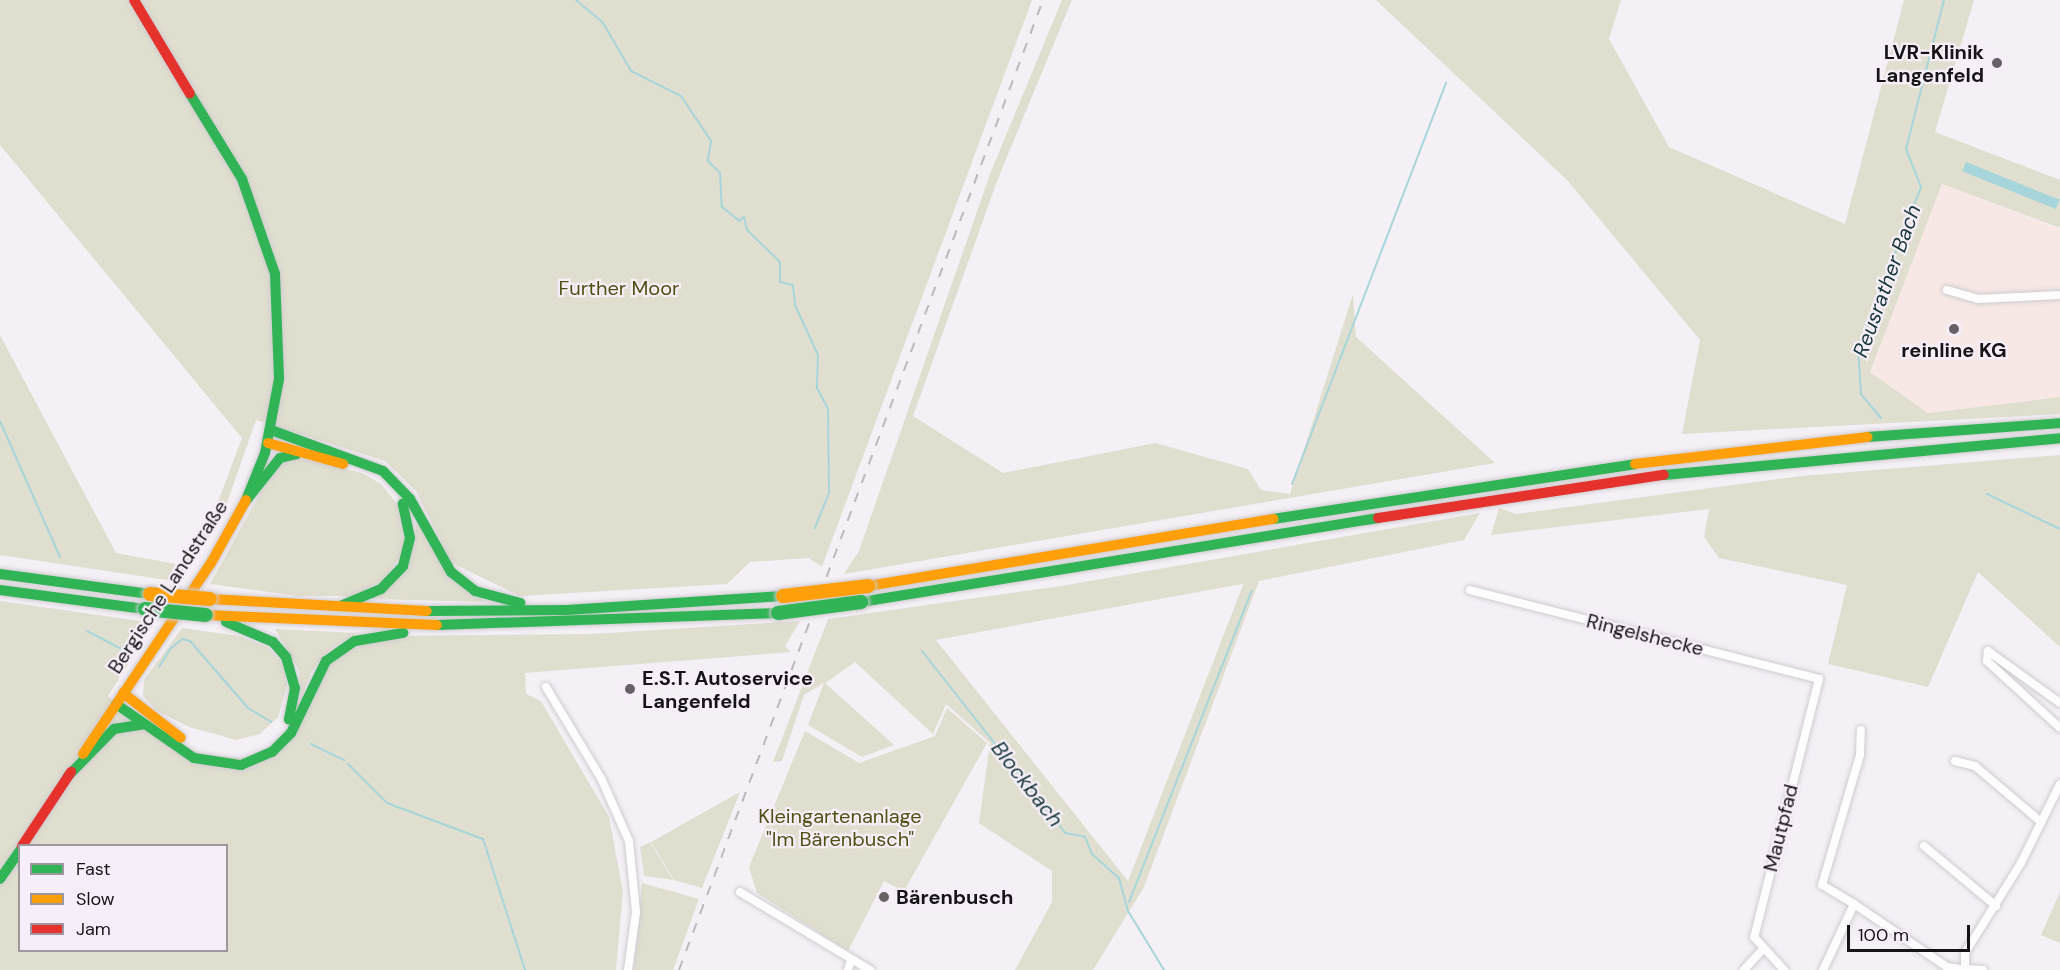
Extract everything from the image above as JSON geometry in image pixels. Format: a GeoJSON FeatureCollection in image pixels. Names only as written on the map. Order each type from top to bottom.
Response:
{"type":"FeatureCollection","features":[{"type":"Feature","properties":{"kind":"main road","name":"Bergische Landstraße"},"geometry":{"type":"LineString","coordinates":[[23,844],[211,563],[245,502],[269,437],[280,327],[275,274],[242,179],[134,0]]}},
{"type":"Feature","properties":{"kind":"main road"},"geometry":{"type":"LineString","coordinates":[[0,574],[150,594],[338,608],[567,610],[783,596],[1001,568],[1524,477],[1832,440],[2060,423]]}},
{"type":"Feature","properties":{"kind":"main road"},"geometry":{"type":"LineString","coordinates":[[269,437],[302,454],[377,476],[395,492],[409,520],[409,552],[394,578],[338,608]]}},
{"type":"Feature","properties":{"kind":"main road"},"geometry":{"type":"LineString","coordinates":[[269,437],[384,471],[410,499],[441,560],[475,591],[567,610]]}},
{"type":"Feature","properties":{"kind":"main road"},"geometry":{"type":"LineString","coordinates":[[119,699],[144,724],[208,764],[258,761],[291,733],[318,672],[340,648],[372,637],[486,627],[778,613],[861,602],[1521,493],[1831,455],[2060,438]]}},
{"type":"Feature","properties":{"kind":"main road"},"geometry":{"type":"LineString","coordinates":[[245,502],[280,458],[302,454]]}},
{"type":"Feature","properties":{"kind":"main road"},"geometry":{"type":"LineString","coordinates":[[0,590],[206,615],[486,627]]}},
{"type":"Feature","properties":{"kind":"main road"},"geometry":{"type":"LineString","coordinates":[[119,699],[204,753],[238,757],[272,743],[294,701],[293,674],[286,657],[255,632],[206,615]]}},
{"type":"Feature","properties":{"kind":"main road"},"geometry":{"type":"LineString","coordinates":[[68,776],[114,729],[144,724]]}},
{"type":"Feature","properties":{"kind":"main road"},"geometry":{"type":"LineString","coordinates":[[0,879],[18,853]]}},
{"type":"Feature","properties":{"kind":"street"},"geometry":{"type":"LineString","coordinates":[[1947,290],[1978,299],[2060,295]]}},
{"type":"Feature","properties":{"kind":"street","name":"Ringelshecke"},"geometry":{"type":"LineString","coordinates":[[1470,590],[1819,679]]}},
{"type":"Feature","properties":{"kind":"street"},"geometry":{"type":"LineString","coordinates":[[2060,703],[1988,651],[1987,661],[2060,729]]}},
{"type":"Feature","properties":{"kind":"street","name":"Mautpfad"},"geometry":{"type":"LineString","coordinates":[[1762,950],[1754,937],[1819,679]]}},
{"type":"Feature","properties":{"kind":"street"},"geometry":{"type":"LineString","coordinates":[[546,687],[601,778],[629,841],[636,912],[628,970]]}},
{"type":"Feature","properties":{"kind":"street"},"geometry":{"type":"LineString","coordinates":[[1861,730],[1860,755],[1822,885],[1947,967],[1983,970]]}},
{"type":"Feature","properties":{"kind":"street"},"geometry":{"type":"LineString","coordinates":[[1955,761],[1974,766],[2042,822]]}},
{"type":"Feature","properties":{"kind":"street"},"geometry":{"type":"LineString","coordinates":[[1965,969],[1965,953],[1996,906],[2060,784]]}},
{"type":"Feature","properties":{"kind":"street"},"geometry":{"type":"LineString","coordinates":[[1924,846],[1996,906]]}},
{"type":"Feature","properties":{"kind":"street"},"geometry":{"type":"LineString","coordinates":[[740,892],[870,970]]}},
{"type":"Feature","properties":{"kind":"street"},"geometry":{"type":"LineString","coordinates":[[1823,970],[1854,904]]}},
{"type":"Feature","properties":{"kind":"street"},"geometry":{"type":"LineString","coordinates":[[1744,970],[1762,950],[1784,970]]}},
{"type":"Feature","properties":{"kind":"street"},"geometry":{"type":"LineString","coordinates":[[848,970],[851,960]]}},
{"type":"Feature","properties":{"kind":"shaded area"},"geometry":{"type":"Polygon","coordinates":[[[1942,184],[2060,229],[2060,397],[1928,413],[1870,372],[1942,184]]]}},
{"type":"Feature","properties":{"kind":"green space","name":"Further Moor"},"geometry":{"type":"Polygon","coordinates":[[[0,0],[1032,0],[822,567],[809,558],[750,562],[727,584],[520,596],[452,563],[416,491],[385,461],[256,420],[222,517],[180,582],[0,555],[0,335],[116,553],[182,565],[213,515],[242,438],[0,145],[0,0]]]}},
{"type":"Feature","properties":{"kind":"green space"},"geometry":{"type":"Polygon","coordinates":[[[1062,0],[1072,0],[999,176],[913,416],[1003,473],[1155,443],[1248,469],[1261,490],[1290,494],[1353,294],[1356,337],[1495,463],[844,574],[859,551],[990,174],[1062,0]]]}},
{"type":"Feature","properties":{"kind":"green space"},"geometry":{"type":"Polygon","coordinates":[[[1376,0],[1621,0],[1609,39],[1669,147],[1845,224],[1904,0],[1974,0],[1935,132],[2060,180],[2060,228],[1942,184],[1870,372],[1928,413],[2060,397],[2060,414],[1682,434],[1700,340],[1568,181],[1376,0]]]}},
{"type":"Feature","properties":{"kind":"green space"},"geometry":{"type":"Polygon","coordinates":[[[2060,455],[2060,647],[1978,572],[1928,687],[1828,664],[1847,585],[1719,558],[1704,537],[1709,509],[1491,535],[1499,508],[1516,514],[1801,476],[2060,455]]]}},
{"type":"Feature","properties":{"kind":"green space"},"geometry":{"type":"Polygon","coordinates":[[[299,458],[362,473],[381,484],[403,511],[404,551],[384,580],[353,596],[298,596],[210,584],[262,490],[285,461],[299,458]]]}},
{"type":"Feature","properties":{"kind":"green space"},"geometry":{"type":"Polygon","coordinates":[[[1480,513],[1464,540],[1259,581],[1144,887],[1093,970],[1015,970],[1052,902],[1052,871],[979,823],[990,743],[946,704],[933,734],[855,662],[825,683],[894,745],[862,757],[808,725],[824,683],[804,695],[782,761],[773,762],[828,619],[1061,586],[1480,513]],[[1243,585],[936,640],[1128,881],[1243,585]]]}},
{"type":"Feature","properties":{"kind":"green space"},"geometry":{"type":"Polygon","coordinates":[[[417,521],[446,574],[487,602],[372,599],[408,566],[417,521]]]}},
{"type":"Feature","properties":{"kind":"green space"},"geometry":{"type":"Polygon","coordinates":[[[0,601],[154,623],[108,696],[144,730],[182,753],[267,760],[338,654],[385,636],[591,634],[800,621],[785,646],[791,652],[525,673],[526,694],[541,701],[609,817],[623,892],[616,970],[0,970],[0,601]]]}},
{"type":"Feature","properties":{"kind":"green space"},"geometry":{"type":"Polygon","coordinates":[[[182,628],[239,636],[267,647],[283,664],[287,687],[278,717],[260,734],[236,740],[189,727],[157,711],[143,696],[144,680],[182,628]]]}},
{"type":"Feature","properties":{"kind":"green space"},"geometry":{"type":"Polygon","coordinates":[[[275,629],[356,633],[329,650],[311,672],[301,699],[299,670],[275,629]]]}},
{"type":"Feature","properties":{"kind":"green space","name":"Kleingartenanlage \"Im Bärenbusch\""},"geometry":{"type":"Polygon","coordinates":[[[947,708],[987,743],[904,891],[884,881],[848,951],[757,893],[749,867],[805,731],[859,763],[935,736],[947,708]]]}},
{"type":"Feature","properties":{"kind":"green space"},"geometry":{"type":"Polygon","coordinates":[[[740,792],[702,888],[674,880],[651,842],[740,792]]]}},
{"type":"Feature","properties":{"kind":"green space"},"geometry":{"type":"Polygon","coordinates":[[[650,842],[673,880],[644,876],[640,847],[650,842]]]}},
{"type":"Feature","properties":{"kind":"green space"},"geometry":{"type":"Polygon","coordinates":[[[642,883],[699,899],[673,970],[634,970],[642,883]]]}},
{"type":"Feature","properties":{"kind":"green space"},"geometry":{"type":"Polygon","coordinates":[[[2060,892],[2060,943],[2041,935],[2060,892]]]}},
{"type":"Feature","properties":{"kind":"water"},"geometry":{"type":"Polygon","coordinates":[[[1966,162],[2060,200],[2056,209],[1962,171],[1966,162]]]}},
{"type":"Feature","properties":{"kind":"waterway","name":"Blockbach"},"geometry":{"type":"LineString","coordinates":[[576,0],[603,23],[631,71],[681,96],[711,141],[708,161],[720,173],[722,207],[739,221],[744,217],[747,230],[780,262],[780,282],[793,285],[795,305],[818,355],[817,388],[828,409],[829,493],[815,528]]}},
{"type":"Feature","properties":{"kind":"waterway","name":"Reusrather Bach"},"geometry":{"type":"LineString","coordinates":[[1881,418],[1861,394],[1858,348],[1921,187],[1906,149],[1944,0]]}},
{"type":"Feature","properties":{"kind":"waterway"},"geometry":{"type":"LineString","coordinates":[[1292,484],[1446,83]]}},
{"type":"Feature","properties":{"kind":"waterway"},"geometry":{"type":"LineString","coordinates":[[0,421],[60,557]]}},
{"type":"Feature","properties":{"kind":"waterway"},"geometry":{"type":"LineString","coordinates":[[1987,494],[2060,529]]}},
{"type":"Feature","properties":{"kind":"waterway"},"geometry":{"type":"LineString","coordinates":[[1129,902],[1252,590]]}},
{"type":"Feature","properties":{"kind":"waterway"},"geometry":{"type":"LineString","coordinates":[[87,631],[131,654]]}},
{"type":"Feature","properties":{"kind":"waterway"},"geometry":{"type":"LineString","coordinates":[[159,667],[171,648],[182,639],[190,641],[248,708],[271,722]]}},
{"type":"Feature","properties":{"kind":"waterway","name":"Blockbach"},"geometry":{"type":"LineString","coordinates":[[922,651],[1065,833],[1085,837],[1092,854],[1119,878],[1128,911],[1164,970]]}},
{"type":"Feature","properties":{"kind":"waterway"},"geometry":{"type":"LineString","coordinates":[[311,744],[344,760]]}},
{"type":"Feature","properties":{"kind":"waterway"},"geometry":{"type":"LineString","coordinates":[[348,764],[387,803],[483,839],[525,970]]}},
{"type":"Feature","properties":{"kind":"railway"},"geometry":{"type":"LineString","coordinates":[[679,970],[1043,0]]}},
{"type":"Feature","properties":{"kind":"traffic: fast"},"geometry":{"type":"LineString","coordinates":[[190,94],[242,179],[275,274],[279,379],[265,453],[246,500]]}},
{"type":"Feature","properties":{"kind":"traffic: fast"},"geometry":{"type":"LineString","coordinates":[[1867,437],[2060,423]]}},
{"type":"Feature","properties":{"kind":"traffic: fast"},"geometry":{"type":"LineString","coordinates":[[271,430],[383,471],[410,499],[451,572],[475,591],[520,603]]}},
{"type":"Feature","properties":{"kind":"traffic: fast"},"geometry":{"type":"LineString","coordinates":[[1664,475],[2060,438]]}},
{"type":"Feature","properties":{"kind":"traffic: fast"},"geometry":{"type":"LineString","coordinates":[[245,502],[280,458],[297,454]]}},
{"type":"Feature","properties":{"kind":"traffic: fast"},"geometry":{"type":"LineString","coordinates":[[1273,519],[1635,464]]}},
{"type":"Feature","properties":{"kind":"traffic: fast"},"geometry":{"type":"LineString","coordinates":[[340,606],[381,589],[403,566],[410,538],[403,504]]}},
{"type":"Feature","properties":{"kind":"traffic: fast"},"geometry":{"type":"LineString","coordinates":[[861,602],[1378,518]]}},
{"type":"Feature","properties":{"kind":"traffic: fast"},"geometry":{"type":"LineString","coordinates":[[0,574],[150,594]]}},
{"type":"Feature","properties":{"kind":"traffic: fast"},"geometry":{"type":"LineString","coordinates":[[0,590],[145,609]]}},
{"type":"Feature","properties":{"kind":"traffic: fast"},"geometry":{"type":"LineString","coordinates":[[427,611],[567,610],[783,596]]}},
{"type":"Feature","properties":{"kind":"traffic: fast"},"geometry":{"type":"LineString","coordinates":[[778,613],[861,602]]}},
{"type":"Feature","properties":{"kind":"traffic: fast"},"geometry":{"type":"LineString","coordinates":[[145,609],[206,615]]}},
{"type":"Feature","properties":{"kind":"traffic: fast"},"geometry":{"type":"LineString","coordinates":[[437,625],[778,613]]}},
{"type":"Feature","properties":{"kind":"traffic: fast"},"geometry":{"type":"LineString","coordinates":[[226,622],[273,642],[286,657],[295,688],[289,719]]}},
{"type":"Feature","properties":{"kind":"traffic: fast"},"geometry":{"type":"LineString","coordinates":[[116,704],[194,758],[241,765],[272,752],[291,733],[326,661],[355,641],[403,633]]}},
{"type":"Feature","properties":{"kind":"traffic: fast"},"geometry":{"type":"LineString","coordinates":[[68,776],[114,729],[144,724]]}},
{"type":"Feature","properties":{"kind":"traffic: fast"},"geometry":{"type":"LineString","coordinates":[[0,879],[18,853]]}},
{"type":"Feature","properties":{"kind":"traffic: slow"},"geometry":{"type":"LineString","coordinates":[[1635,464],[1867,437]]}},
{"type":"Feature","properties":{"kind":"traffic: slow"},"geometry":{"type":"LineString","coordinates":[[268,443],[343,464]]}},
{"type":"Feature","properties":{"kind":"traffic: slow"},"geometry":{"type":"LineString","coordinates":[[83,754],[211,563],[246,500]]}},
{"type":"Feature","properties":{"kind":"traffic: slow"},"geometry":{"type":"LineString","coordinates":[[868,586],[1273,519]]}},
{"type":"Feature","properties":{"kind":"traffic: slow"},"geometry":{"type":"LineString","coordinates":[[783,596],[868,586]]}},
{"type":"Feature","properties":{"kind":"traffic: slow"},"geometry":{"type":"LineString","coordinates":[[150,594],[210,599]]}},
{"type":"Feature","properties":{"kind":"traffic: slow"},"geometry":{"type":"LineString","coordinates":[[210,599],[427,611]]}},
{"type":"Feature","properties":{"kind":"traffic: slow"},"geometry":{"type":"LineString","coordinates":[[206,615],[437,625]]}},
{"type":"Feature","properties":{"kind":"traffic: slow"},"geometry":{"type":"LineString","coordinates":[[123,693],[181,738]]}},
{"type":"Feature","properties":{"kind":"traffic: jam"},"geometry":{"type":"LineString","coordinates":[[134,0],[190,94]]}},
{"type":"Feature","properties":{"kind":"traffic: jam"},"geometry":{"type":"LineString","coordinates":[[1378,518],[1664,475]]}},
{"type":"Feature","properties":{"kind":"traffic: jam"},"geometry":{"type":"LineString","coordinates":[[23,844],[71,772]]}},
{"type":"Feature","properties":{"kind":"place","name":"LVR-Klinik Langenfeld"},"geometry":{"type":"Point","coordinates":[1997,63]}},
{"type":"Feature","properties":{"kind":"place","name":"reinline KG"},"geometry":{"type":"Point","coordinates":[1954,329]}},
{"type":"Feature","properties":{"kind":"place","name":"E.S.T. Autoservice Langenfeld"},"geometry":{"type":"Point","coordinates":[630,689]}},
{"type":"Feature","properties":{"kind":"place","name":"Bärenbusch"},"geometry":{"type":"Point","coordinates":[884,897]}}]}
